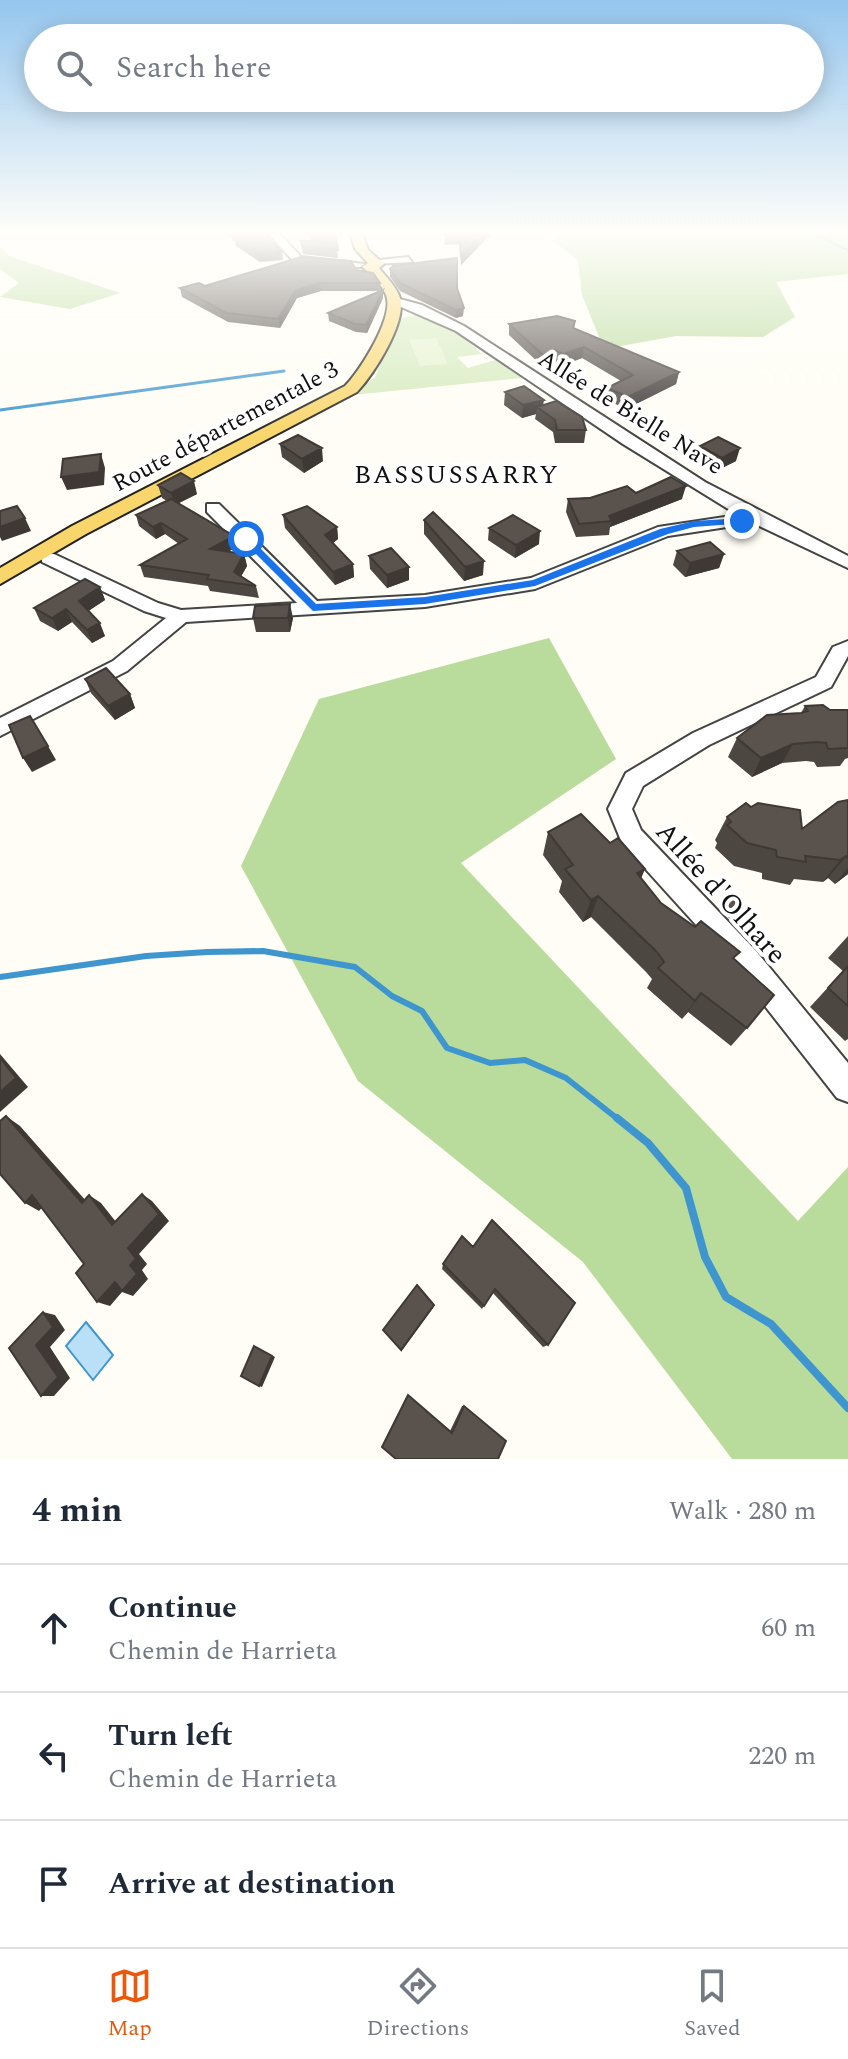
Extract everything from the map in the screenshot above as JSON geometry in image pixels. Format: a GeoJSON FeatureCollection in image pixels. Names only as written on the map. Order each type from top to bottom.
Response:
{"type":"FeatureCollection","features":[{"type":"Feature","properties":{"kind":"main road"},"geometry":{"type":"LineString","coordinates":[[393,301],[395,305]]}},
{"type":"Feature","properties":{"kind":"main road","name":"Route départementale 3"},"geometry":{"type":"LineString","coordinates":[[0,577],[79,530],[351,389],[368,372],[395,305]]}},
{"type":"Feature","properties":{"kind":"street","name":"Allée de Bielle Nave"},"geometry":{"type":"LineString","coordinates":[[395,305],[435,317],[467,334],[618,435],[757,517],[845,557]]}},
{"type":"Feature","properties":{"kind":"street"},"geometry":{"type":"LineString","coordinates":[[213,508],[313,608]]}},
{"type":"Feature","properties":{"kind":"street"},"geometry":{"type":"LineString","coordinates":[[48,558],[151,607],[181,616],[425,601],[535,583],[664,531],[757,517]]}},
{"type":"Feature","properties":{"kind":"street"},"geometry":{"type":"LineString","coordinates":[[0,728],[120,666],[181,616]]}},
{"type":"Feature","properties":{"kind":"street","name":"Allée d'Olhare"},"geometry":{"type":"LineString","coordinates":[[848,648],[840,652],[824,682],[701,739],[634,780],[620,809],[631,836],[746,960],[848,1087]]}},
{"type":"Feature","properties":{"kind":"green space"},"geometry":{"type":"Polygon","coordinates":[[[24,301],[95,301],[70,309],[24,301]]]}},
{"type":"Feature","properties":{"kind":"green space"},"geometry":{"type":"Polygon","coordinates":[[[584,301],[786,301],[795,317],[763,337],[676,336],[604,349],[584,301]]]}},
{"type":"Feature","properties":{"kind":"green space"},"geometry":{"type":"Polygon","coordinates":[[[415,315],[443,324],[482,354],[457,357],[468,368],[495,360],[523,378],[352,395],[375,377],[399,319],[415,315]]]}},
{"type":"Feature","properties":{"kind":"green space"},"geometry":{"type":"Polygon","coordinates":[[[436,338],[448,364],[420,366],[409,340],[436,338]]]}},
{"type":"Feature","properties":{"kind":"green space"},"geometry":{"type":"Polygon","coordinates":[[[549,638],[616,759],[461,863],[798,1221],[848,1167],[848,1459],[732,1459],[583,1262],[358,1081],[241,866],[319,699],[549,638]]]}},
{"type":"Feature","properties":{"kind":"water"},"geometry":{"type":"Polygon","coordinates":[[[86,1322],[113,1355],[93,1380],[66,1346],[86,1322]]]}},
{"type":"Feature","properties":{"kind":"building"},"geometry":{"type":"Polygon","coordinates":[[[204,301],[289,301],[278,319],[226,313],[204,301]]]}},
{"type":"Feature","properties":{"kind":"building"},"geometry":{"type":"Polygon","coordinates":[[[356,301],[378,301],[366,325],[328,313],[356,301]]]}},
{"type":"Feature","properties":{"kind":"building"},"geometry":{"type":"Polygon","coordinates":[[[438,301],[462,301],[464,308],[456,310],[438,301]]]}},
{"type":"Feature","properties":{"kind":"building"},"geometry":{"type":"Polygon","coordinates":[[[557,316],[575,321],[573,328],[679,372],[628,397],[607,388],[633,375],[584,347],[563,354],[555,350],[543,355],[509,324],[557,316]]]}},
{"type":"Feature","properties":{"kind":"building"},"geometry":{"type":"Polygon","coordinates":[[[524,386],[544,400],[523,405],[505,392],[524,386]]]}},
{"type":"Feature","properties":{"kind":"building"},"geometry":{"type":"Polygon","coordinates":[[[556,401],[582,417],[586,430],[557,430],[555,420],[537,407],[556,401]]]}},
{"type":"Feature","properties":{"kind":"building"},"geometry":{"type":"Polygon","coordinates":[[[298,435],[322,448],[302,459],[280,444],[298,435]]]}},
{"type":"Feature","properties":{"kind":"building"},"geometry":{"type":"Polygon","coordinates":[[[718,437],[740,448],[722,458],[700,446],[718,437]]]}},
{"type":"Feature","properties":{"kind":"building"},"geometry":{"type":"Polygon","coordinates":[[[101,454],[99,472],[61,477],[63,459],[101,454]]]}},
{"type":"Feature","properties":{"kind":"building"},"geometry":{"type":"Polygon","coordinates":[[[181,473],[194,481],[171,493],[158,485],[181,473]]]}},
{"type":"Feature","properties":{"kind":"building"},"geometry":{"type":"Polygon","coordinates":[[[671,477],[686,486],[609,516],[612,521],[579,524],[568,499],[590,498],[627,486],[636,493],[671,477]]]}},
{"type":"Feature","properties":{"kind":"building"},"geometry":{"type":"Polygon","coordinates":[[[171,499],[234,536],[210,549],[244,554],[234,572],[256,586],[207,579],[209,575],[140,565],[187,539],[161,523],[153,527],[136,515],[171,499]]]}},
{"type":"Feature","properties":{"kind":"building"},"geometry":{"type":"Polygon","coordinates":[[[17,506],[25,518],[0,527],[0,511],[17,506]]]}},
{"type":"Feature","properties":{"kind":"building"},"geometry":{"type":"Polygon","coordinates":[[[307,506],[337,527],[325,535],[353,564],[333,572],[283,515],[307,506]]]}},
{"type":"Feature","properties":{"kind":"building"},"geometry":{"type":"Polygon","coordinates":[[[433,512],[484,561],[465,567],[424,520],[433,512]]]}},
{"type":"Feature","properties":{"kind":"building"},"geometry":{"type":"Polygon","coordinates":[[[513,515],[540,531],[516,545],[489,528],[513,515]]]}},
{"type":"Feature","properties":{"kind":"building"},"geometry":{"type":"Polygon","coordinates":[[[710,542],[724,554],[690,563],[677,551],[710,542]]]}},
{"type":"Feature","properties":{"kind":"building"},"geometry":{"type":"Polygon","coordinates":[[[391,548],[409,567],[387,575],[369,556],[391,548]]]}},
{"type":"Feature","properties":{"kind":"building"},"geometry":{"type":"Polygon","coordinates":[[[85,579],[100,587],[79,601],[100,623],[87,630],[66,609],[52,618],[34,608],[85,579]]]}},
{"type":"Feature","properties":{"kind":"building"},"geometry":{"type":"Polygon","coordinates":[[[290,604],[288,618],[253,618],[255,606],[290,604]]]}},
{"type":"Feature","properties":{"kind":"building"},"geometry":{"type":"Polygon","coordinates":[[[106,668],[130,694],[108,706],[85,679],[106,668]]]}},
{"type":"Feature","properties":{"kind":"building"},"geometry":{"type":"Polygon","coordinates":[[[823,705],[830,710],[848,710],[848,748],[828,749],[826,743],[817,742],[793,744],[761,758],[737,738],[767,715],[801,713],[808,711],[805,706],[823,705]]]}},
{"type":"Feature","properties":{"kind":"building"},"geometry":{"type":"Polygon","coordinates":[[[30,716],[48,746],[23,758],[9,725],[30,716]]]}},
{"type":"Feature","properties":{"kind":"building"},"geometry":{"type":"Polygon","coordinates":[[[848,800],[848,858],[846,856],[840,860],[805,856],[806,862],[777,857],[776,850],[747,843],[727,825],[731,822],[727,817],[746,803],[751,807],[758,803],[800,810],[802,829],[838,802],[848,800]]]}},
{"type":"Feature","properties":{"kind":"building"},"geometry":{"type":"Polygon","coordinates":[[[581,814],[610,843],[618,838],[645,869],[637,873],[661,903],[695,927],[701,921],[740,952],[733,958],[774,995],[747,1028],[701,993],[695,1001],[658,968],[664,962],[657,952],[598,896],[591,900],[565,869],[573,865],[548,832],[581,814]]]}},
{"type":"Feature","properties":{"kind":"building"},"geometry":{"type":"Polygon","coordinates":[[[736,896],[747,907],[736,915],[725,904],[736,896]]]}},
{"type":"Feature","properties":{"kind":"building"},"geometry":{"type":"Polygon","coordinates":[[[848,966],[848,1006],[828,988],[848,966]]]}},
{"type":"Feature","properties":{"kind":"building"},"geometry":{"type":"Polygon","coordinates":[[[0,1058],[16,1078],[0,1092],[0,1058]]]}},
{"type":"Feature","properties":{"kind":"building"},"geometry":{"type":"Polygon","coordinates":[[[6,1116],[82,1203],[89,1195],[112,1225],[142,1194],[159,1214],[128,1248],[136,1259],[130,1265],[137,1274],[122,1291],[115,1282],[97,1302],[76,1273],[84,1264],[32,1195],[25,1203],[0,1174],[0,1121],[6,1116]]]}},
{"type":"Feature","properties":{"kind":"building"},"geometry":{"type":"Polygon","coordinates":[[[492,1220],[575,1303],[548,1345],[495,1289],[484,1306],[443,1264],[462,1236],[473,1247],[492,1220]]]}},
{"type":"Feature","properties":{"kind":"building"},"geometry":{"type":"Polygon","coordinates":[[[417,1285],[434,1305],[401,1350],[383,1330],[417,1285]]]}},
{"type":"Feature","properties":{"kind":"building"},"geometry":{"type":"Polygon","coordinates":[[[43,1312],[53,1327],[36,1345],[58,1377],[41,1396],[9,1348],[43,1312]]]}},
{"type":"Feature","properties":{"kind":"building"},"geometry":{"type":"Polygon","coordinates":[[[254,1346],[272,1356],[259,1386],[241,1376],[254,1346]]]}},
{"type":"Feature","properties":{"kind":"building"},"geometry":{"type":"Polygon","coordinates":[[[408,1395],[452,1433],[464,1406],[506,1441],[498,1459],[396,1459],[382,1447],[408,1395]]]}},
{"type":"Feature","properties":{"kind":"waterway"},"geometry":{"type":"LineString","coordinates":[[0,410],[284,371]]}},
{"type":"Feature","properties":{"kind":"waterway"},"geometry":{"type":"LineString","coordinates":[[0,977],[146,956],[207,952],[263,951],[355,967],[392,996],[422,1011],[447,1048],[490,1063],[525,1060],[566,1078],[619,1120]]}},
{"type":"Feature","properties":{"kind":"waterway"},"geometry":{"type":"LineString","coordinates":[[617,1118],[648,1143],[686,1188],[705,1257],[726,1297],[771,1324],[848,1408]]}},
{"type":"Feature","properties":{"kind":"district","name":"BASSUSSARRY"},"geometry":{"type":"Point","coordinates":[457,474]}},
{"type":"Feature","properties":{"kind":"route"},"geometry":{"type":"LineString","coordinates":[[246,539],[313,608],[425,601],[535,583],[664,531],[694,524],[742,521]]}}]}
